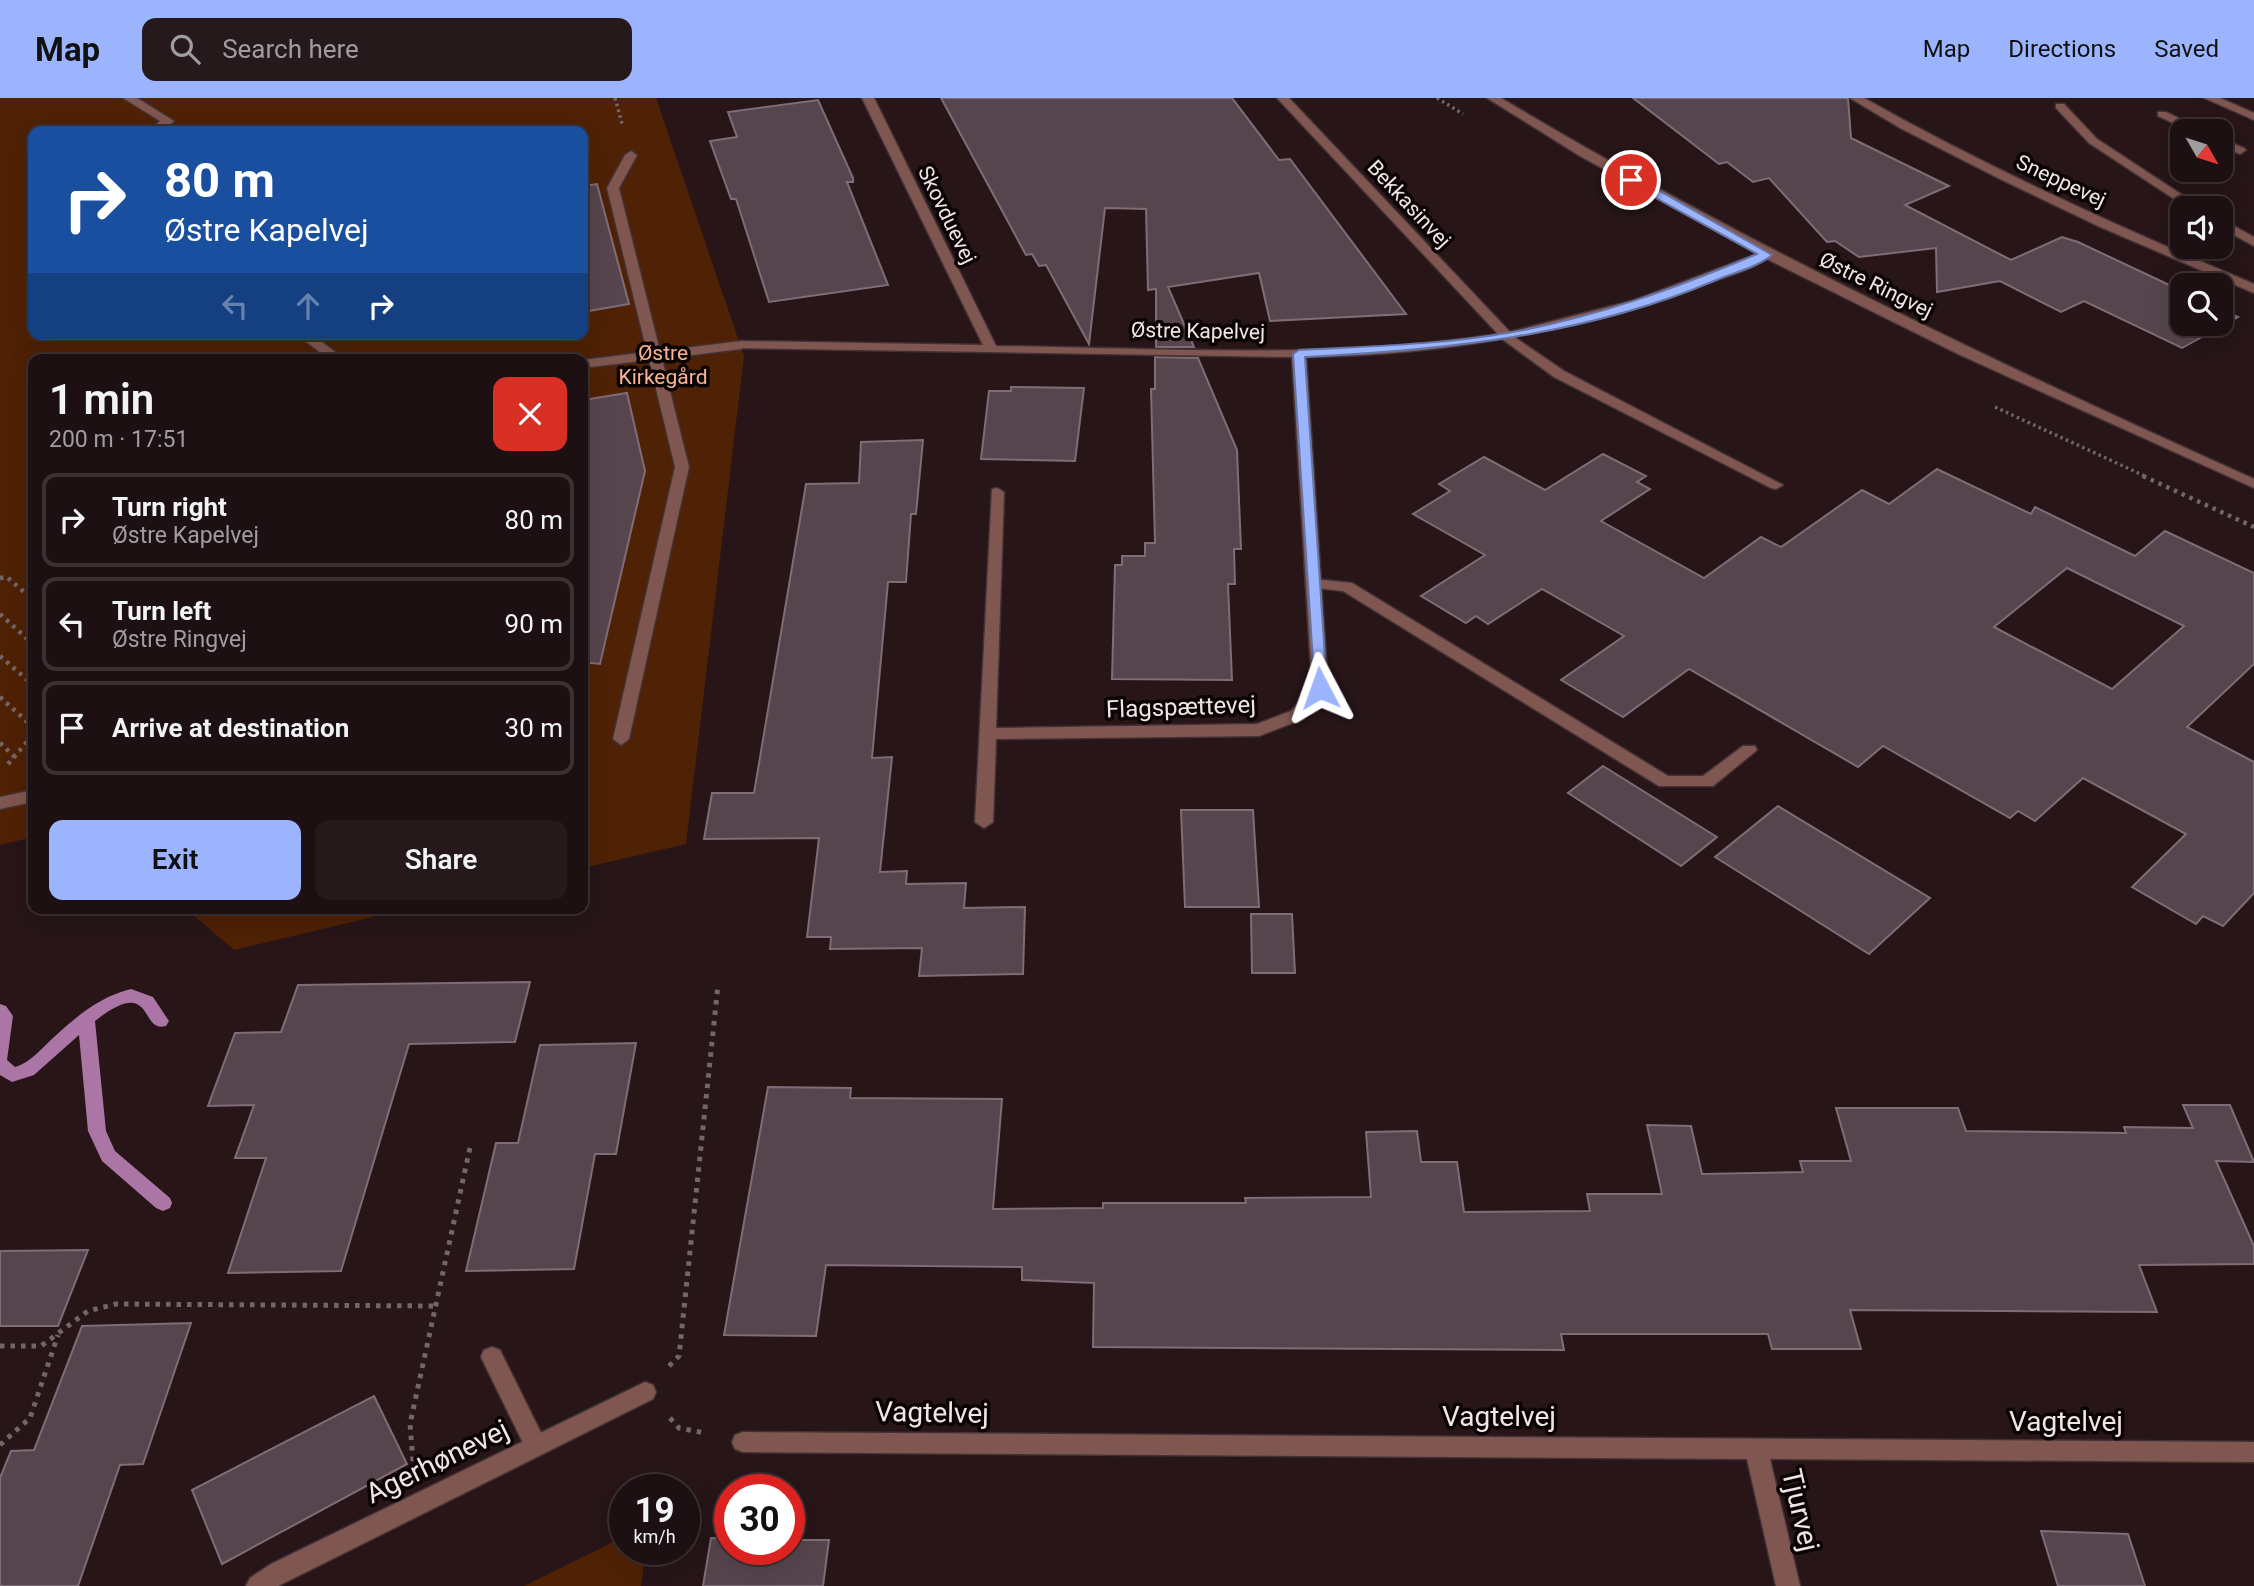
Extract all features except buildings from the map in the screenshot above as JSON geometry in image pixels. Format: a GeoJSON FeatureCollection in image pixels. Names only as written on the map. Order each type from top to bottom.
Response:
{"type":"FeatureCollection","features":[{"type":"Feature","properties":{"kind":"street"},"geometry":{"type":"LineString","coordinates":[[130,98],[168,121],[162,126]]}},
{"type":"Feature","properties":{"kind":"street","name":"Skovduevej"},"geometry":{"type":"LineString","coordinates":[[868,98],[991,349]]}},
{"type":"Feature","properties":{"kind":"street","name":"Bekkasinvej"},"geometry":{"type":"LineString","coordinates":[[1283,98],[1507,337],[1559,374],[1776,485]]}},
{"type":"Feature","properties":{"kind":"street","name":"Østre Ringvej"},"geometry":{"type":"LineString","coordinates":[[1493,98],[1563,142],[1766,255],[2027,383],[2254,484]]}},
{"type":"Feature","properties":{"kind":"street","name":"Sneppevej"},"geometry":{"type":"LineString","coordinates":[[1856,98],[2003,175],[2154,246],[2254,289]]}},
{"type":"Feature","properties":{"kind":"street"},"geometry":{"type":"LineString","coordinates":[[2210,98],[2254,117]]}},
{"type":"Feature","properties":{"kind":"street"},"geometry":{"type":"LineString","coordinates":[[2060,106],[2093,141],[2178,196]]}},
{"type":"Feature","properties":{"kind":"street"},"geometry":{"type":"LineString","coordinates":[[2162,114],[2173,119]]}},
{"type":"Feature","properties":{"kind":"street"},"geometry":{"type":"LineString","coordinates":[[2233,147],[2239,150]]}},
{"type":"Feature","properties":{"kind":"street"},"geometry":{"type":"LineString","coordinates":[[621,738],[682,467],[613,188],[631,155]]}},
{"type":"Feature","properties":{"kind":"street"},"geometry":{"type":"LineString","coordinates":[[2233,229],[2254,242]]}},
{"type":"Feature","properties":{"kind":"street","name":"Østre Kapelvej"},"geometry":{"type":"LineString","coordinates":[[588,363],[741,345],[1299,354],[1402,348],[1507,337],[1614,312],[1682,290],[1766,255]]}},
{"type":"Feature","properties":{"kind":"street"},"geometry":{"type":"LineString","coordinates":[[311,340],[331,354]]}},
{"type":"Feature","properties":{"kind":"street","name":"Flagspættevej"},"geometry":{"type":"LineString","coordinates":[[988,734],[1259,730],[1297,715],[1320,688],[1299,354]]}},
{"type":"Feature","properties":{"kind":"street"},"geometry":{"type":"LineString","coordinates":[[984,822],[997,492]]}},
{"type":"Feature","properties":{"kind":"street"},"geometry":{"type":"LineString","coordinates":[[1314,584],[1347,586],[1665,782],[1707,782],[1749,750]]}},
{"type":"Feature","properties":{"kind":"street"},"geometry":{"type":"LineString","coordinates":[[0,803],[28,797]]}},
{"type":"Feature","properties":{"kind":"street"},"geometry":{"type":"LineString","coordinates":[[492,1357],[536,1446]]}},
{"type":"Feature","properties":{"kind":"street","name":"Agerhønevej"},"geometry":{"type":"LineString","coordinates":[[258,1586],[279,1572],[645,1392]]}},
{"type":"Feature","properties":{"kind":"street","name":"Vagtelvej"},"geometry":{"type":"LineString","coordinates":[[743,1442],[2254,1452]]}},
{"type":"Feature","properties":{"kind":"street","name":"Tjurvej"},"geometry":{"type":"LineString","coordinates":[[1756,1448],[1788,1586]]}},
{"type":"Feature","properties":{"kind":"path"},"geometry":{"type":"LineString","coordinates":[[0,578],[7,576],[28,595]]}},
{"type":"Feature","properties":{"kind":"path"},"geometry":{"type":"LineString","coordinates":[[0,614],[28,639]]}},
{"type":"Feature","properties":{"kind":"path"},"geometry":{"type":"LineString","coordinates":[[0,656],[28,681]]}},
{"type":"Feature","properties":{"kind":"path"},"geometry":{"type":"LineString","coordinates":[[0,697],[28,722]]}},
{"type":"Feature","properties":{"kind":"path"},"geometry":{"type":"LineString","coordinates":[[9,764],[28,742]]}},
{"type":"Feature","properties":{"kind":"path"},"geometry":{"type":"LineString","coordinates":[[0,743],[15,757]]}},
{"type":"Feature","properties":{"kind":"path"},"geometry":{"type":"LineString","coordinates":[[718,985],[679,1356],[645,1392],[678,1427],[743,1442]]}},
{"type":"Feature","properties":{"kind":"path"},"geometry":{"type":"LineString","coordinates":[[417,1504],[410,1424],[471,1143]]}},
{"type":"Feature","properties":{"kind":"path"},"geometry":{"type":"LineString","coordinates":[[0,1346],[41,1346],[88,1311],[116,1304],[436,1306]]}},
{"type":"Feature","properties":{"kind":"path"},"geometry":{"type":"LineString","coordinates":[[0,1446],[30,1418],[59,1333]]}},
{"type":"Feature","properties":{"kind":"green space","name":"Østre Kirkegård"},"geometry":{"type":"Polygon","coordinates":[[[0,98],[656,98],[744,356],[686,844],[588,867],[588,354],[28,354],[28,838],[0,845],[0,98]]]}},
{"type":"Feature","properties":{"kind":"green space"},"geometry":{"type":"Polygon","coordinates":[[[192,914],[386,914],[234,950],[192,914]]]}},
{"type":"Feature","properties":{"kind":"green space"},"geometry":{"type":"Polygon","coordinates":[[[609,1544],[609,1565],[644,1565],[641,1586],[524,1586],[609,1544]]]}},
{"type":"Feature","properties":{"kind":"waterway"},"geometry":{"type":"LineString","coordinates":[[0,1064],[12,1075],[28,1070],[83,1021],[115,999],[131,995],[144,999],[160,1021]]}},
{"type":"Feature","properties":{"kind":"waterway"},"geometry":{"type":"LineString","coordinates":[[0,1011],[4,1016],[0,1057]]}},
{"type":"Feature","properties":{"kind":"waterway"},"geometry":{"type":"LineString","coordinates":[[86,1019],[97,1131],[108,1156],[163,1203]]}},
{"type":"Feature","properties":{"kind":"route"},"geometry":{"type":"LineString","coordinates":[[1320,688],[1299,354],[1402,348],[1507,337],[1614,312],[1682,290],[1766,255],[1631,180]]}}]}
